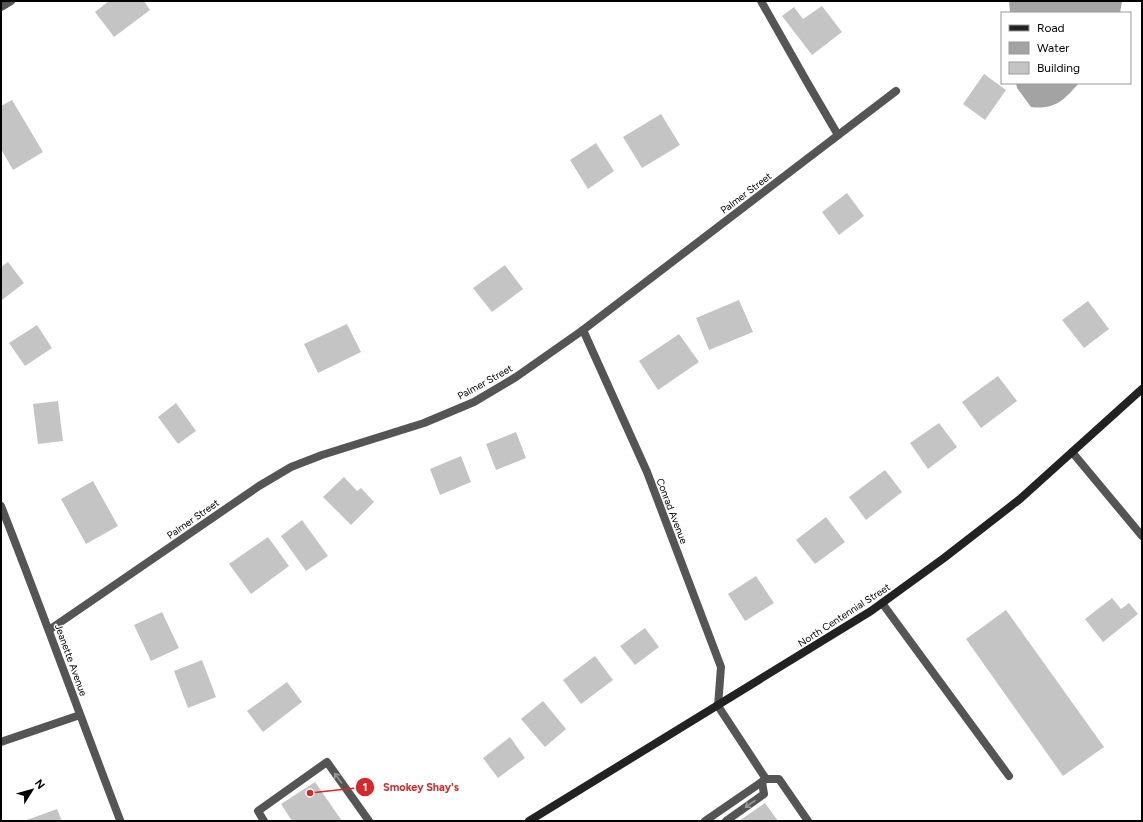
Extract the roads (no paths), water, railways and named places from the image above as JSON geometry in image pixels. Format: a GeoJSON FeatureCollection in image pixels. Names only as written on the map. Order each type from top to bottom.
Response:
{"type":"FeatureCollection","features":[{"type":"Feature","properties":{"kind":"street"},"geometry":{"type":"LineString","coordinates":[[1,8],[10,1]]}},
{"type":"Feature","properties":{"kind":"street"},"geometry":{"type":"LineString","coordinates":[[762,1],[838,135]]}},
{"type":"Feature","properties":{"kind":"street","name":"Palmer Street"},"geometry":{"type":"LineString","coordinates":[[49,630],[259,486],[291,467],[322,455],[424,423],[474,402],[516,377],[582,330],[896,91]]}},
{"type":"Feature","properties":{"kind":"street","name":"Conrad Avenue"},"geometry":{"type":"LineString","coordinates":[[582,330],[647,472],[720,667],[718,706]]}},
{"type":"Feature","properties":{"kind":"street","name":"North Centennial Street"},"geometry":{"type":"LineString","coordinates":[[529,821],[871,611],[944,558],[1020,499],[1142,389]]}},
{"type":"Feature","properties":{"kind":"street"},"geometry":{"type":"LineString","coordinates":[[1072,452],[1142,536]]}},
{"type":"Feature","properties":{"kind":"street","name":"Jeanette Avenue"},"geometry":{"type":"LineString","coordinates":[[1,506],[120,820]]}},
{"type":"Feature","properties":{"kind":"street"},"geometry":{"type":"LineString","coordinates":[[882,603],[1009,776]]}},
{"type":"Feature","properties":{"kind":"street"},"geometry":{"type":"LineString","coordinates":[[718,706],[764,781],[764,794],[726,821]]}},
{"type":"Feature","properties":{"kind":"street"},"geometry":{"type":"LineString","coordinates":[[1,742],[80,715]]}},
{"type":"Feature","properties":{"kind":"street"},"geometry":{"type":"LineString","coordinates":[[264,821],[258,811],[327,762],[369,821]]}},
{"type":"Feature","properties":{"kind":"street"},"geometry":{"type":"LineString","coordinates":[[705,821],[764,781],[780,779],[808,821]]}},
{"type":"Feature","properties":{"kind":"water"},"geometry":{"type":"Polygon","coordinates":[[[1009,1],[1122,1],[1120,12],[1010,12],[1009,1]]]}},
{"type":"Feature","properties":{"kind":"water"},"geometry":{"type":"Polygon","coordinates":[[[1016,84],[1078,84],[1064,99],[1053,105],[1039,108],[1031,107],[1017,88],[1016,84]]]}},
{"type":"Feature","properties":{"kind":"place","name":"Smokey Shay's"},"geometry":{"type":"Point","coordinates":[310,793]}}]}
